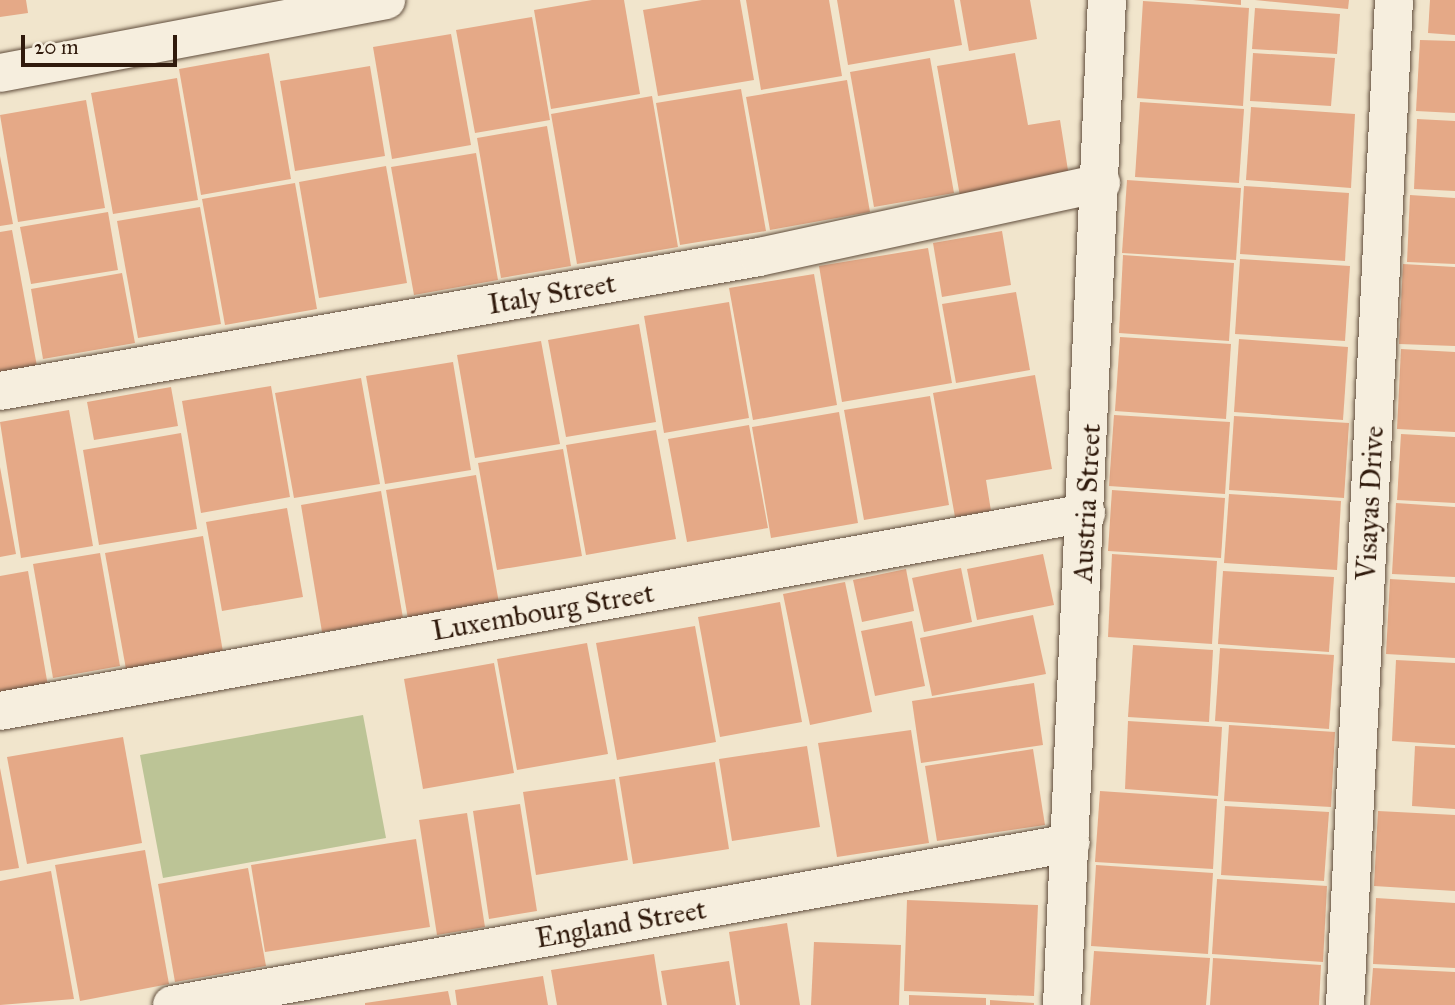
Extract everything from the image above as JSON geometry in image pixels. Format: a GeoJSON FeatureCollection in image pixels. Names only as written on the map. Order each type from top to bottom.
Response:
{"type":"FeatureCollection","features":[{"type":"Feature","properties":{"kind":"street"},"geometry":{"type":"LineString","coordinates":[[0,73],[386,0]]}},
{"type":"Feature","properties":{"kind":"street","name":"Austria Street"},"geometry":{"type":"LineString","coordinates":[[1062,1005],[1101,183],[1107,0]]}},
{"type":"Feature","properties":{"kind":"street","name":"Visayas Drive"},"geometry":{"type":"LineString","coordinates":[[1345,1005],[1394,0]]}},
{"type":"Feature","properties":{"kind":"street","name":"Italy Street"},"geometry":{"type":"LineString","coordinates":[[0,391],[759,257],[1101,183]]}},
{"type":"Feature","properties":{"kind":"street","name":"Luxembourg Street"},"geometry":{"type":"LineString","coordinates":[[0,711],[1086,513]]}},
{"type":"Feature","properties":{"kind":"street","name":"England Street"},"geometry":{"type":"LineString","coordinates":[[172,1005],[1071,843]]}},
{"type":"Feature","properties":{"kind":"green space"},"geometry":{"type":"Polygon","coordinates":[[[363,715],[386,838],[163,878],[140,755],[363,715]]]}},
{"type":"Feature","properties":{"kind":"building"},"geometry":{"type":"Polygon","coordinates":[[[0,0],[26,0],[28,13],[0,17],[0,0]]]}},
{"type":"Feature","properties":{"kind":"building"},"geometry":{"type":"Polygon","coordinates":[[[592,0],[624,0],[640,94],[551,109],[534,10],[592,0]]]}},
{"type":"Feature","properties":{"kind":"building"},"geometry":{"type":"Polygon","coordinates":[[[702,0],[740,0],[754,80],[658,96],[643,10],[702,0]]]}},
{"type":"Feature","properties":{"kind":"building"},"geometry":{"type":"Polygon","coordinates":[[[746,0],[829,0],[842,76],[761,90],[746,0]]]}},
{"type":"Feature","properties":{"kind":"building"},"geometry":{"type":"Polygon","coordinates":[[[837,0],[954,0],[962,45],[848,65],[837,0]]]}},
{"type":"Feature","properties":{"kind":"building"},"geometry":{"type":"Polygon","coordinates":[[[960,0],[1030,0],[1037,39],[969,51],[960,0]]]}},
{"type":"Feature","properties":{"kind":"building"},"geometry":{"type":"Polygon","coordinates":[[[1193,0],[1241,0],[1241,5],[1193,0]]]}},
{"type":"Feature","properties":{"kind":"building"},"geometry":{"type":"Polygon","coordinates":[[[1255,0],[1349,0],[1348,9],[1255,0]]]}},
{"type":"Feature","properties":{"kind":"building"},"geometry":{"type":"Polygon","coordinates":[[[1430,0],[1455,0],[1455,35],[1428,33],[1430,0]]]}},
{"type":"Feature","properties":{"kind":"building"},"geometry":{"type":"Polygon","coordinates":[[[1143,1],[1249,8],[1243,106],[1137,98],[1143,1]]]}},
{"type":"Feature","properties":{"kind":"building"},"geometry":{"type":"Polygon","coordinates":[[[1255,8],[1340,14],[1337,54],[1252,49],[1255,8]]]}},
{"type":"Feature","properties":{"kind":"building"},"geometry":{"type":"Polygon","coordinates":[[[532,17],[550,120],[475,133],[456,30],[532,17]]]}},
{"type":"Feature","properties":{"kind":"building"},"geometry":{"type":"Polygon","coordinates":[[[451,34],[471,145],[392,159],[373,47],[451,34]]]}},
{"type":"Feature","properties":{"kind":"building"},"geometry":{"type":"Polygon","coordinates":[[[1420,40],[1455,41],[1455,113],[1416,111],[1420,40]]]}},
{"type":"Feature","properties":{"kind":"building"},"geometry":{"type":"Polygon","coordinates":[[[269,53],[291,179],[201,195],[179,69],[269,53]]]}},
{"type":"Feature","properties":{"kind":"building"},"geometry":{"type":"Polygon","coordinates":[[[1015,53],[1028,125],[1060,120],[1070,183],[961,202],[937,66],[1015,53]]]}},
{"type":"Feature","properties":{"kind":"building"},"geometry":{"type":"Polygon","coordinates":[[[1253,53],[1335,58],[1331,106],[1250,101],[1253,53]]]}},
{"type":"Feature","properties":{"kind":"building"},"geometry":{"type":"Polygon","coordinates":[[[930,58],[954,193],[874,207],[850,72],[930,58]]]}},
{"type":"Feature","properties":{"kind":"building"},"geometry":{"type":"Polygon","coordinates":[[[370,66],[385,156],[295,171],[280,81],[370,66]]]}},
{"type":"Feature","properties":{"kind":"building"},"geometry":{"type":"Polygon","coordinates":[[[177,78],[198,200],[113,214],[91,93],[177,78]]]}},
{"type":"Feature","properties":{"kind":"building"},"geometry":{"type":"Polygon","coordinates":[[[847,80],[870,212],[770,230],[746,97],[847,80]]]}},
{"type":"Feature","properties":{"kind":"building"},"geometry":{"type":"Polygon","coordinates":[[[741,89],[766,231],[680,245],[656,103],[741,89]]]}},
{"type":"Feature","properties":{"kind":"building"},"geometry":{"type":"Polygon","coordinates":[[[652,96],[678,247],[577,264],[551,114],[652,96]]]}},
{"type":"Feature","properties":{"kind":"building"},"geometry":{"type":"Polygon","coordinates":[[[86,100],[105,208],[18,222],[0,115],[86,100]]]}},
{"type":"Feature","properties":{"kind":"building"},"geometry":{"type":"Polygon","coordinates":[[[1140,102],[1244,109],[1239,183],[1135,177],[1140,102]]]}},
{"type":"Feature","properties":{"kind":"building"},"geometry":{"type":"Polygon","coordinates":[[[1251,107],[1355,114],[1351,188],[1246,180],[1251,107]]]}},
{"type":"Feature","properties":{"kind":"building"},"geometry":{"type":"Polygon","coordinates":[[[1417,119],[1455,121],[1455,191],[1414,189],[1417,119]]]}},
{"type":"Feature","properties":{"kind":"building"},"geometry":{"type":"Polygon","coordinates":[[[547,126],[571,266],[501,278],[477,138],[547,126]]]}},
{"type":"Feature","properties":{"kind":"building"},"geometry":{"type":"Polygon","coordinates":[[[476,153],[498,280],[414,295],[391,167],[476,153]]]}},
{"type":"Feature","properties":{"kind":"building"},"geometry":{"type":"Polygon","coordinates":[[[0,156],[13,224],[0,226],[0,156]]]}},
{"type":"Feature","properties":{"kind":"building"},"geometry":{"type":"Polygon","coordinates":[[[386,166],[407,283],[319,298],[299,182],[386,166]]]}},
{"type":"Feature","properties":{"kind":"building"},"geometry":{"type":"Polygon","coordinates":[[[1127,180],[1241,188],[1236,260],[1122,253],[1127,180]]]}},
{"type":"Feature","properties":{"kind":"building"},"geometry":{"type":"Polygon","coordinates":[[[295,183],[317,309],[225,325],[202,199],[295,183]]]}},
{"type":"Feature","properties":{"kind":"building"},"geometry":{"type":"Polygon","coordinates":[[[1244,186],[1349,193],[1345,261],[1240,254],[1244,186]]]}},
{"type":"Feature","properties":{"kind":"building"},"geometry":{"type":"Polygon","coordinates":[[[1410,195],[1455,198],[1455,264],[1407,262],[1410,195]]]}},
{"type":"Feature","properties":{"kind":"building"},"geometry":{"type":"Polygon","coordinates":[[[200,207],[221,324],[138,338],[117,221],[200,207]]]}},
{"type":"Feature","properties":{"kind":"building"},"geometry":{"type":"Polygon","coordinates":[[[108,212],[118,270],[31,284],[20,227],[108,212]]]}},
{"type":"Feature","properties":{"kind":"building"},"geometry":{"type":"Polygon","coordinates":[[[12,230],[38,372],[0,379],[0,232],[12,230]]]}},
{"type":"Feature","properties":{"kind":"building"},"geometry":{"type":"Polygon","coordinates":[[[1002,231],[1011,285],[942,297],[933,243],[1002,231]]]}},
{"type":"Feature","properties":{"kind":"building"},"geometry":{"type":"Polygon","coordinates":[[[928,248],[952,383],[842,402],[819,266],[928,248]]]}},
{"type":"Feature","properties":{"kind":"building"},"geometry":{"type":"Polygon","coordinates":[[[1123,255],[1234,263],[1229,341],[1119,333],[1123,255]]]}},
{"type":"Feature","properties":{"kind":"building"},"geometry":{"type":"Polygon","coordinates":[[[1240,259],[1350,266],[1345,341],[1235,334],[1240,259]]]}},
{"type":"Feature","properties":{"kind":"building"},"geometry":{"type":"Polygon","coordinates":[[[1403,264],[1455,267],[1455,346],[1399,344],[1403,264]]]}},
{"type":"Feature","properties":{"kind":"building"},"geometry":{"type":"Polygon","coordinates":[[[122,273],[135,343],[43,359],[31,289],[122,273]]]}},
{"type":"Feature","properties":{"kind":"building"},"geometry":{"type":"Polygon","coordinates":[[[814,274],[837,405],[753,420],[729,288],[814,274]]]}},
{"type":"Feature","properties":{"kind":"building"},"geometry":{"type":"Polygon","coordinates":[[[1016,292],[1030,370],[956,383],[942,304],[1016,292]]]}},
{"type":"Feature","properties":{"kind":"building"},"geometry":{"type":"Polygon","coordinates":[[[729,302],[749,418],[664,433],[644,316],[729,302]]]}},
{"type":"Feature","properties":{"kind":"building"},"geometry":{"type":"Polygon","coordinates":[[[639,324],[656,422],[566,437],[548,340],[639,324]]]}},
{"type":"Feature","properties":{"kind":"building"},"geometry":{"type":"Polygon","coordinates":[[[1120,337],[1231,344],[1226,419],[1115,411],[1120,337]]]}},
{"type":"Feature","properties":{"kind":"building"},"geometry":{"type":"Polygon","coordinates":[[[1239,339],[1348,347],[1343,420],[1234,412],[1239,339]]]}},
{"type":"Feature","properties":{"kind":"building"},"geometry":{"type":"Polygon","coordinates":[[[541,341],[560,444],[475,458],[457,355],[541,341]]]}},
{"type":"Feature","properties":{"kind":"building"},"geometry":{"type":"Polygon","coordinates":[[[1401,349],[1455,352],[1455,432],[1397,429],[1401,349]]]}},
{"type":"Feature","properties":{"kind":"building"},"geometry":{"type":"Polygon","coordinates":[[[453,362],[471,470],[385,484],[366,376],[453,362]]]}},
{"type":"Feature","properties":{"kind":"building"},"geometry":{"type":"Polygon","coordinates":[[[1035,375],[1052,469],[986,480],[991,511],[955,517],[933,393],[1035,375]]]}},
{"type":"Feature","properties":{"kind":"building"},"geometry":{"type":"Polygon","coordinates":[[[361,378],[380,484],[294,498],[275,393],[361,378]]]}},
{"type":"Feature","properties":{"kind":"building"},"geometry":{"type":"Polygon","coordinates":[[[271,386],[290,497],[201,513],[182,401],[271,386]]]}},
{"type":"Feature","properties":{"kind":"building"},"geometry":{"type":"Polygon","coordinates":[[[171,387],[178,426],[94,440],[87,402],[171,387]]]}},
{"type":"Feature","properties":{"kind":"building"},"geometry":{"type":"Polygon","coordinates":[[[930,396],[949,505],[864,520],[844,410],[930,396]]]}},
{"type":"Feature","properties":{"kind":"building"},"geometry":{"type":"Polygon","coordinates":[[[69,410],[93,546],[21,558],[0,422],[69,410]]]}},
{"type":"Feature","properties":{"kind":"building"},"geometry":{"type":"Polygon","coordinates":[[[839,412],[858,523],[771,538],[752,427],[839,412]]]}},
{"type":"Feature","properties":{"kind":"building"},"geometry":{"type":"Polygon","coordinates":[[[1114,415],[1230,422],[1225,494],[1109,486],[1114,415]]]}},
{"type":"Feature","properties":{"kind":"building"},"geometry":{"type":"Polygon","coordinates":[[[1234,416],[1349,423],[1344,498],[1229,490],[1234,416]]]}},
{"type":"Feature","properties":{"kind":"building"},"geometry":{"type":"Polygon","coordinates":[[[749,425],[768,528],[687,542],[668,439],[749,425]]]}},
{"type":"Feature","properties":{"kind":"building"},"geometry":{"type":"Polygon","coordinates":[[[656,430],[676,539],[586,555],[566,445],[656,430]]]}},
{"type":"Feature","properties":{"kind":"building"},"geometry":{"type":"Polygon","coordinates":[[[181,433],[197,529],[99,545],[83,450],[181,433]]]}},
{"type":"Feature","properties":{"kind":"building"},"geometry":{"type":"Polygon","coordinates":[[[1401,434],[1455,437],[1455,503],[1397,500],[1401,434]]]}},
{"type":"Feature","properties":{"kind":"building"},"geometry":{"type":"Polygon","coordinates":[[[563,449],[582,556],[497,570],[478,463],[563,449]]]}},
{"type":"Feature","properties":{"kind":"building"},"geometry":{"type":"Polygon","coordinates":[[[0,467],[16,554],[0,557],[0,467]]]}},
{"type":"Feature","properties":{"kind":"building"},"geometry":{"type":"Polygon","coordinates":[[[476,475],[499,603],[408,619],[386,490],[476,475]]]}},
{"type":"Feature","properties":{"kind":"building"},"geometry":{"type":"Polygon","coordinates":[[[1112,490],[1225,498],[1221,558],[1108,551],[1112,490]]]}},
{"type":"Feature","properties":{"kind":"building"},"geometry":{"type":"Polygon","coordinates":[[[381,491],[403,618],[322,632],[301,505],[381,491]]]}},
{"type":"Feature","properties":{"kind":"building"},"geometry":{"type":"Polygon","coordinates":[[[1229,494],[1341,501],[1337,570],[1224,563],[1229,494]]]}},
{"type":"Feature","properties":{"kind":"building"},"geometry":{"type":"Polygon","coordinates":[[[1396,503],[1455,507],[1455,577],[1392,574],[1396,503]]]}},
{"type":"Feature","properties":{"kind":"building"},"geometry":{"type":"Polygon","coordinates":[[[287,508],[303,597],[222,611],[206,522],[287,508]]]}},
{"type":"Feature","properties":{"kind":"building"},"geometry":{"type":"Polygon","coordinates":[[[203,536],[223,652],[126,669],[105,553],[203,536]]]}},
{"type":"Feature","properties":{"kind":"building"},"geometry":{"type":"Polygon","coordinates":[[[100,553],[120,666],[53,678],[33,564],[100,553]]]}},
{"type":"Feature","properties":{"kind":"building"},"geometry":{"type":"Polygon","coordinates":[[[1043,554],[1054,605],[977,620],[967,569],[1043,554]]]}},
{"type":"Feature","properties":{"kind":"building"},"geometry":{"type":"Polygon","coordinates":[[[1112,554],[1217,561],[1212,644],[1108,637],[1112,554]]]}},
{"type":"Feature","properties":{"kind":"building"},"geometry":{"type":"Polygon","coordinates":[[[961,568],[972,622],[924,632],[912,578],[961,568]]]}},
{"type":"Feature","properties":{"kind":"building"},"geometry":{"type":"Polygon","coordinates":[[[906,569],[914,611],[862,622],[853,580],[906,569]]]}},
{"type":"Feature","properties":{"kind":"building"},"geometry":{"type":"Polygon","coordinates":[[[28,571],[49,692],[0,700],[0,576],[28,571]]]}},
{"type":"Feature","properties":{"kind":"building"},"geometry":{"type":"Polygon","coordinates":[[[1223,571],[1334,577],[1329,652],[1218,644],[1223,571]]]}},
{"type":"Feature","properties":{"kind":"building"},"geometry":{"type":"Polygon","coordinates":[[[1390,579],[1455,583],[1455,658],[1386,654],[1390,579]]]}},
{"type":"Feature","properties":{"kind":"building"},"geometry":{"type":"Polygon","coordinates":[[[845,582],[872,712],[810,725],[783,594],[845,582]]]}},
{"type":"Feature","properties":{"kind":"building"},"geometry":{"type":"Polygon","coordinates":[[[780,602],[802,722],[720,737],[698,617],[780,602]]]}},
{"type":"Feature","properties":{"kind":"building"},"geometry":{"type":"Polygon","coordinates":[[[1033,615],[1046,674],[932,696],[920,638],[1033,615]]]}},
{"type":"Feature","properties":{"kind":"building"},"geometry":{"type":"Polygon","coordinates":[[[912,621],[925,686],[875,696],[861,631],[912,621]]]}},
{"type":"Feature","properties":{"kind":"building"},"geometry":{"type":"Polygon","coordinates":[[[695,626],[716,742],[617,760],[596,643],[695,626]]]}},
{"type":"Feature","properties":{"kind":"building"},"geometry":{"type":"Polygon","coordinates":[[[587,643],[608,754],[517,770],[497,659],[587,643]]]}},
{"type":"Feature","properties":{"kind":"building"},"geometry":{"type":"Polygon","coordinates":[[[1133,645],[1213,650],[1209,722],[1128,717],[1133,645]]]}},
{"type":"Feature","properties":{"kind":"building"},"geometry":{"type":"Polygon","coordinates":[[[1220,648],[1334,655],[1329,729],[1215,721],[1220,648]]]}},
{"type":"Feature","properties":{"kind":"building"},"geometry":{"type":"Polygon","coordinates":[[[1396,660],[1455,663],[1455,745],[1392,741],[1396,660]]]}},
{"type":"Feature","properties":{"kind":"building"},"geometry":{"type":"Polygon","coordinates":[[[494,663],[514,773],[423,789],[404,679],[494,663]]]}},
{"type":"Feature","properties":{"kind":"building"},"geometry":{"type":"Polygon","coordinates":[[[1034,683],[1043,745],[921,763],[912,701],[1034,683]]]}},
{"type":"Feature","properties":{"kind":"building"},"geometry":{"type":"Polygon","coordinates":[[[1128,721],[1222,727],[1218,796],[1125,789],[1128,721]]]}},
{"type":"Feature","properties":{"kind":"building"},"geometry":{"type":"Polygon","coordinates":[[[1229,725],[1335,732],[1331,807],[1224,801],[1229,725]]]}},
{"type":"Feature","properties":{"kind":"building"},"geometry":{"type":"Polygon","coordinates":[[[911,730],[929,843],[837,857],[818,743],[911,730]]]}},
{"type":"Feature","properties":{"kind":"building"},"geometry":{"type":"Polygon","coordinates":[[[123,737],[142,843],[27,864],[7,757],[123,737]]]}},
{"type":"Feature","properties":{"kind":"building"},"geometry":{"type":"Polygon","coordinates":[[[807,746],[820,827],[732,841],[719,759],[807,746]]]}},
{"type":"Feature","properties":{"kind":"building"},"geometry":{"type":"Polygon","coordinates":[[[1415,746],[1455,748],[1455,809],[1412,806],[1415,746]]]}},
{"type":"Feature","properties":{"kind":"building"},"geometry":{"type":"Polygon","coordinates":[[[1033,749],[1045,825],[937,841],[925,766],[1033,749]]]}},
{"type":"Feature","properties":{"kind":"building"},"geometry":{"type":"Polygon","coordinates":[[[715,762],[729,849],[633,864],[619,777],[715,762]]]}},
{"type":"Feature","properties":{"kind":"building"},"geometry":{"type":"Polygon","coordinates":[[[0,768],[19,868],[0,871],[0,768]]]}},
{"type":"Feature","properties":{"kind":"building"},"geometry":{"type":"Polygon","coordinates":[[[615,779],[628,860],[536,875],[523,792],[615,779]]]}},
{"type":"Feature","properties":{"kind":"building"},"geometry":{"type":"Polygon","coordinates":[[[1100,791],[1217,799],[1213,869],[1095,862],[1100,791]]]}},
{"type":"Feature","properties":{"kind":"building"},"geometry":{"type":"Polygon","coordinates":[[[520,804],[537,911],[489,919],[473,811],[520,804]]]}},
{"type":"Feature","properties":{"kind":"building"},"geometry":{"type":"Polygon","coordinates":[[[1225,806],[1329,812],[1324,881],[1221,875],[1225,806]]]}},
{"type":"Feature","properties":{"kind":"building"},"geometry":{"type":"Polygon","coordinates":[[[1378,811],[1455,815],[1455,891],[1374,886],[1378,811]]]}},
{"type":"Feature","properties":{"kind":"building"},"geometry":{"type":"Polygon","coordinates":[[[467,813],[485,927],[437,935],[419,820],[467,813]]]}},
{"type":"Feature","properties":{"kind":"building"},"geometry":{"type":"Polygon","coordinates":[[[416,839],[430,927],[265,952],[251,865],[416,839]]]}},
{"type":"Feature","properties":{"kind":"building"},"geometry":{"type":"Polygon","coordinates":[[[145,850],[169,984],[80,1001],[55,865],[145,850]]]}},
{"type":"Feature","properties":{"kind":"building"},"geometry":{"type":"Polygon","coordinates":[[[1096,865],[1213,873],[1208,954],[1091,946],[1096,865]]]}},
{"type":"Feature","properties":{"kind":"building"},"geometry":{"type":"Polygon","coordinates":[[[248,868],[266,966],[175,982],[158,884],[248,868]]]}},
{"type":"Feature","properties":{"kind":"building"},"geometry":{"type":"Polygon","coordinates":[[[51,871],[74,999],[0,1005],[0,881],[51,871]]]}},
{"type":"Feature","properties":{"kind":"building"},"geometry":{"type":"Polygon","coordinates":[[[1217,879],[1327,886],[1323,962],[1212,954],[1217,879]]]}},
{"type":"Feature","properties":{"kind":"building"},"geometry":{"type":"Polygon","coordinates":[[[1376,898],[1455,903],[1455,968],[1373,964],[1376,898]]]}},
{"type":"Feature","properties":{"kind":"building"},"geometry":{"type":"Polygon","coordinates":[[[907,900],[1038,905],[1034,996],[904,991],[907,900]]]}},
{"type":"Feature","properties":{"kind":"building"},"geometry":{"type":"Polygon","coordinates":[[[787,923],[800,1005],[740,1005],[729,932],[787,923]]]}},
{"type":"Feature","properties":{"kind":"building"},"geometry":{"type":"Polygon","coordinates":[[[814,942],[901,945],[899,1005],[811,1005],[814,942]]]}},
{"type":"Feature","properties":{"kind":"building"},"geometry":{"type":"Polygon","coordinates":[[[1094,951],[1210,958],[1206,1005],[1090,1005],[1094,951]]]}},
{"type":"Feature","properties":{"kind":"building"},"geometry":{"type":"Polygon","coordinates":[[[654,954],[662,1005],[557,1005],[551,970],[654,954]]]}},
{"type":"Feature","properties":{"kind":"building"},"geometry":{"type":"Polygon","coordinates":[[[1213,958],[1321,965],[1319,1005],[1210,1005],[1213,958]]]}},
{"type":"Feature","properties":{"kind":"building"},"geometry":{"type":"Polygon","coordinates":[[[729,961],[736,1005],[667,1005],[661,971],[729,961]]]}},
{"type":"Feature","properties":{"kind":"building"},"geometry":{"type":"Polygon","coordinates":[[[1373,968],[1455,972],[1455,1005],[1370,1005],[1373,968]]]}},
{"type":"Feature","properties":{"kind":"building"},"geometry":{"type":"Polygon","coordinates":[[[543,976],[548,1005],[457,1005],[455,990],[543,976]]]}},
{"type":"Feature","properties":{"kind":"building"},"geometry":{"type":"Polygon","coordinates":[[[448,991],[451,1005],[365,1005],[365,1003],[448,991]]]}},
{"type":"Feature","properties":{"kind":"building"},"geometry":{"type":"Polygon","coordinates":[[[909,995],[986,998],[986,1005],[909,1005],[909,995]]]}},
{"type":"Feature","properties":{"kind":"building"},"geometry":{"type":"Polygon","coordinates":[[[990,1000],[1034,1003],[1034,1005],[990,1005],[990,1000]]]}}]}
